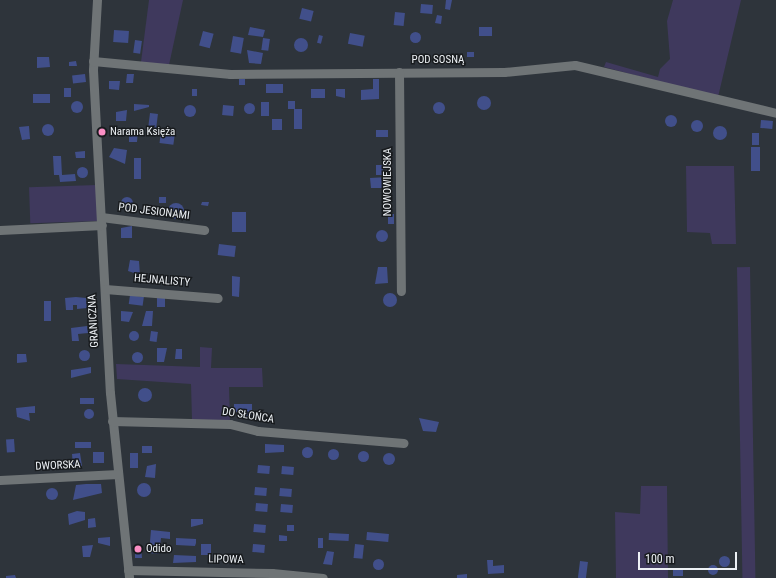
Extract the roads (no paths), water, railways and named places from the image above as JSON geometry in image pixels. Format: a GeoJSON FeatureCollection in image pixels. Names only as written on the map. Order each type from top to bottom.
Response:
{"type":"FeatureCollection","features":[{"type":"Feature","properties":{"kind":"street","name":"GRANICZNA"},"geometry":{"type":"LineString","coordinates":[[97,0],[93,62],[102,221],[104,289],[112,422],[128,574]]}},
{"type":"Feature","properties":{"kind":"street","name":"POD SOSNĄ"},"geometry":{"type":"LineString","coordinates":[[93,62],[230,74],[504,72],[574,65],[776,113]]}},
{"type":"Feature","properties":{"kind":"street","name":"NOWOWIEJSKA"},"geometry":{"type":"LineString","coordinates":[[399,72],[401,291]]}},
{"type":"Feature","properties":{"kind":"street","name":"POD JESIONAMI"},"geometry":{"type":"LineString","coordinates":[[0,230],[102,221],[204,230]]}},
{"type":"Feature","properties":{"kind":"street","name":"HEJNALISTY"},"geometry":{"type":"LineString","coordinates":[[104,289],[218,298]]}},
{"type":"Feature","properties":{"kind":"street","name":"DO SŁOŃCA"},"geometry":{"type":"LineString","coordinates":[[112,422],[230,424],[258,431],[404,443]]}},
{"type":"Feature","properties":{"kind":"street","name":"DWORSKA"},"geometry":{"type":"LineString","coordinates":[[0,480],[118,474]]}},
{"type":"Feature","properties":{"kind":"street","name":"LIPOWA"},"geometry":{"type":"LineString","coordinates":[[128,574],[272,573],[323,578]]}},
{"type":"Feature","properties":{"kind":"place","name":"Narama Księża"},"geometry":{"type":"Point","coordinates":[102,132]}},
{"type":"Feature","properties":{"kind":"place","name":"Odido"},"geometry":{"type":"Point","coordinates":[138,549]}}]}
